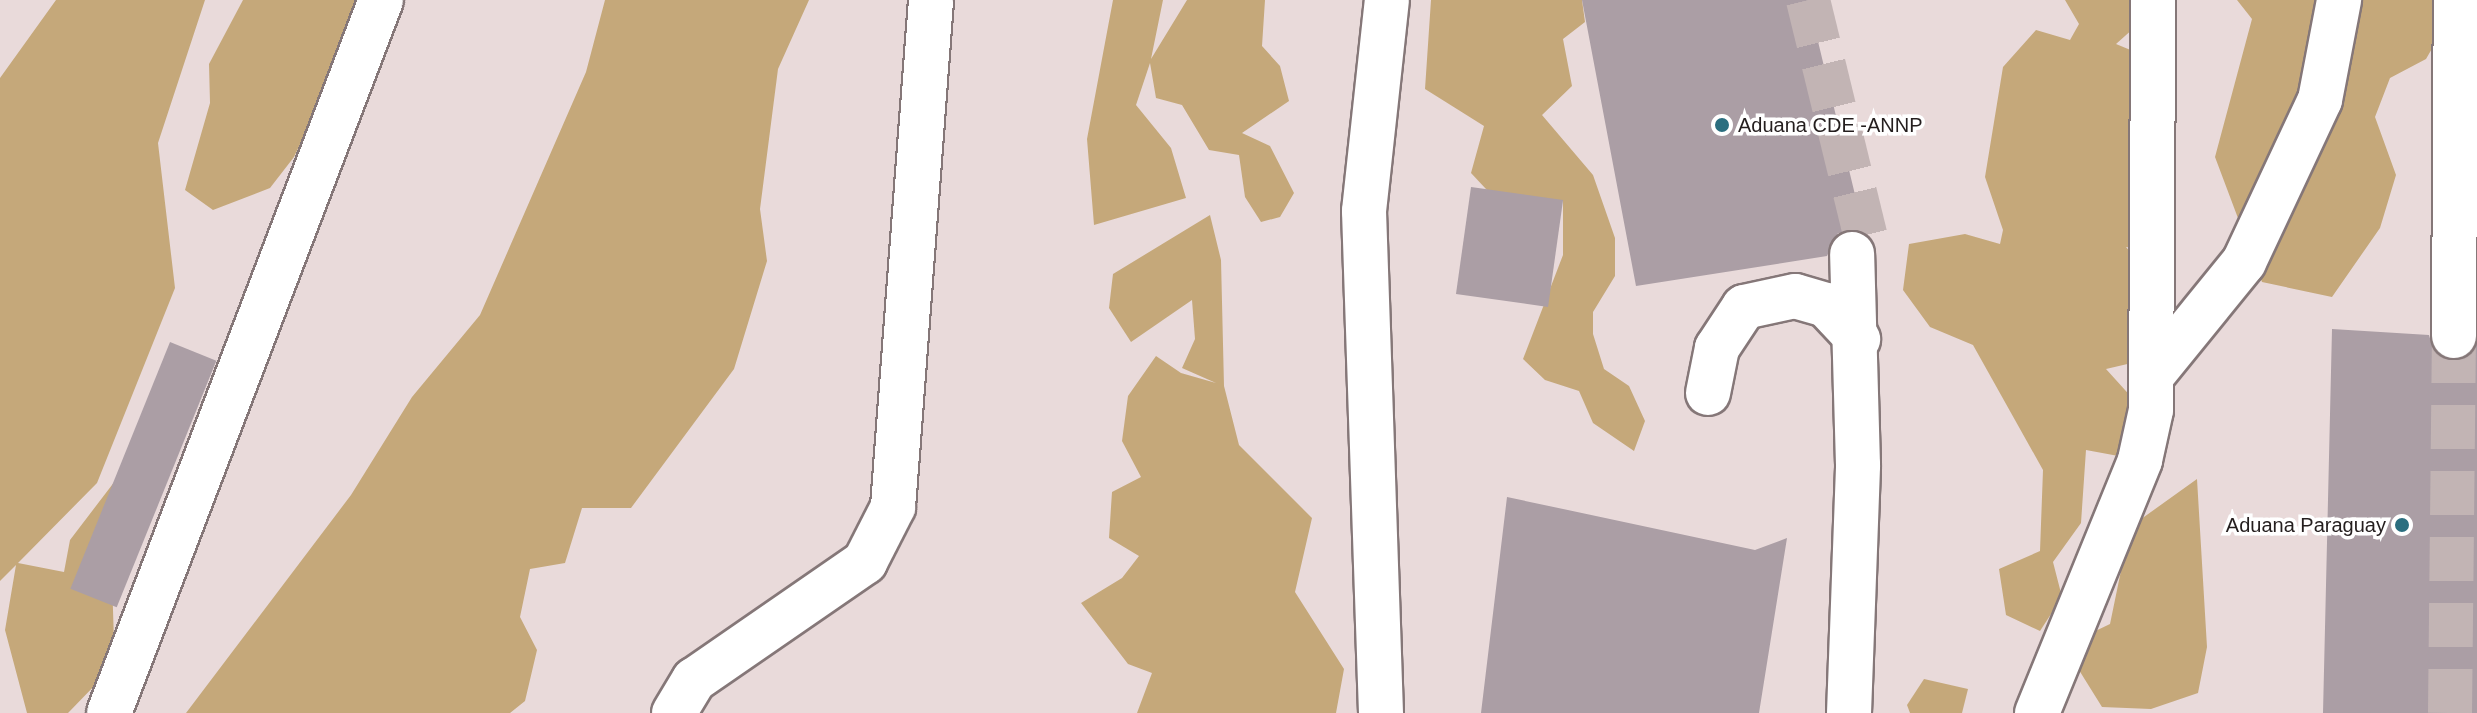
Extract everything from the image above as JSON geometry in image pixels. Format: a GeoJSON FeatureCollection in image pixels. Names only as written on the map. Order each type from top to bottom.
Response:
{"type":"FeatureCollection","features":[{"type":"Feature","properties":{"kind":"lane"},"geometry":{"type":"LineString","coordinates":[[109,713],[381,0]]}},
{"type":"Feature","properties":{"kind":"lane"},"geometry":{"type":"LineString","coordinates":[[674,713],[694,680],[865,562],[893,507],[931,0]]}},
{"type":"Feature","properties":{"kind":"lane"},"geometry":{"type":"LineString","coordinates":[[1381,713],[1364,211],[1387,0]]}},
{"type":"Feature","properties":{"kind":"lane"},"geometry":{"type":"LineString","coordinates":[[2037,713],[2140,460],[2153,374],[2153,0]]}},
{"type":"Feature","properties":{"kind":"lane"},"geometry":{"type":"LineString","coordinates":[[2153,374],[2244,262],[2320,100],[2339,0]]}},
{"type":"Feature","properties":{"kind":"lane"},"geometry":{"type":"LineString","coordinates":[[2454,336],[2456,0]]}},
{"type":"Feature","properties":{"kind":"lane"},"geometry":{"type":"LineString","coordinates":[[1849,713],[1858,339],[1852,254]]}},
{"type":"Feature","properties":{"kind":"lane"},"geometry":{"type":"LineString","coordinates":[[1708,393],[1717,348],[1744,307],[1795,296],[1826,305],[1858,339]]}},
{"type":"Feature","properties":{"kind":"shaded area"},"geometry":{"type":"Polygon","coordinates":[[[56,0],[205,0],[158,143],[175,288],[97,483],[18,563],[64,572],[70,540],[115,481],[144,487],[112,578],[114,642],[100,680],[68,713],[27,713],[5,630],[16,565],[0,581],[0,78],[56,0]]]}},
{"type":"Feature","properties":{"kind":"shaded area"},"geometry":{"type":"Polygon","coordinates":[[[243,0],[368,0],[294,157],[270,188],[213,210],[185,190],[210,103],[209,64],[243,0]]]}},
{"type":"Feature","properties":{"kind":"shaded area"},"geometry":{"type":"Polygon","coordinates":[[[605,0],[809,0],[778,69],[760,209],[767,261],[734,369],[631,508],[582,508],[565,563],[530,569],[520,617],[537,650],[525,701],[510,713],[186,713],[351,495],[412,397],[480,315],[586,72],[605,0]]]}},
{"type":"Feature","properties":{"kind":"shaded area"},"geometry":{"type":"Polygon","coordinates":[[[1113,0],[1163,0],[1151,59],[1187,0],[1265,0],[1262,46],[1280,66],[1289,101],[1242,133],[1270,146],[1294,193],[1280,217],[1261,222],[1245,197],[1239,155],[1209,150],[1182,105],[1156,98],[1150,63],[1136,105],[1171,148],[1186,198],[1094,225],[1087,139],[1113,0]]]}},
{"type":"Feature","properties":{"kind":"shaded area"},"geometry":{"type":"Polygon","coordinates":[[[1431,0],[1582,0],[1585,22],[1563,39],[1572,86],[1542,115],[1593,175],[1615,238],[1615,276],[1593,312],[1593,334],[1604,369],[1629,386],[1645,421],[1634,451],[1593,423],[1579,391],[1545,380],[1523,359],[1563,255],[1563,201],[1501,205],[1471,173],[1484,126],[1425,89],[1431,0]]]}},
{"type":"Feature","properties":{"kind":"shaded area"},"geometry":{"type":"Polygon","coordinates":[[[2065,0],[2138,0],[2153,11],[2116,44],[2145,56],[2134,248],[2126,247],[2137,260],[2136,362],[2106,369],[2144,411],[2140,460],[2086,450],[2081,523],[2053,562],[2062,597],[2040,631],[2006,615],[1999,569],[2040,551],[2043,470],[1973,345],[1930,327],[1903,290],[1909,244],[1965,234],[2000,244],[2003,230],[1985,177],[2003,67],[2036,30],[2070,40],[2079,24],[2065,0]]]}},
{"type":"Feature","properties":{"kind":"shaded area"},"geometry":{"type":"Polygon","coordinates":[[[2237,0],[2450,0],[2456,7],[2426,59],[2390,78],[2375,117],[2396,175],[2380,228],[2332,297],[2262,282],[2215,157],[2252,19],[2237,0]]]}},
{"type":"Feature","properties":{"kind":"shaded area"},"geometry":{"type":"Polygon","coordinates":[[[1210,215],[1221,260],[1224,386],[1239,445],[1312,518],[1295,592],[1344,669],[1336,713],[1137,713],[1152,673],[1128,664],[1081,603],[1122,578],[1139,556],[1109,538],[1112,492],[1141,477],[1122,441],[1128,396],[1156,356],[1181,373],[1216,383],[1182,368],[1195,339],[1192,300],[1131,342],[1109,308],[1113,274],[1210,215]]]}},
{"type":"Feature","properties":{"kind":"shaded area"},"geometry":{"type":"Polygon","coordinates":[[[2197,479],[2207,647],[2198,693],[2151,709],[2102,707],[2064,646],[2110,624],[2130,527],[2197,479]]]}},
{"type":"Feature","properties":{"kind":"shaded area"},"geometry":{"type":"Polygon","coordinates":[[[1924,679],[1968,689],[1962,713],[1910,713],[1907,705],[1924,679]]]}},
{"type":"Feature","properties":{"kind":"building","name":"Aduana CDE -ANNP"},"geometry":{"type":"Polygon","coordinates":[[[1582,0],[1808,0],[1864,232],[1838,233],[1827,256],[1636,286],[1582,0]]]}},
{"type":"Feature","properties":{"kind":"building"},"geometry":{"type":"Polygon","coordinates":[[[1471,187],[1563,200],[1548,307],[1456,294],[1471,187]]]}},
{"type":"Feature","properties":{"kind":"building","name":"Aduana Paraguay"},"geometry":{"type":"Polygon","coordinates":[[[2332,329],[2429,335],[2433,349],[2453,361],[2477,344],[2477,713],[2323,713],[2332,329]]]}},
{"type":"Feature","properties":{"kind":"building"},"geometry":{"type":"Polygon","coordinates":[[[170,342],[216,361],[117,607],[70,589],[170,342]]]}},
{"type":"Feature","properties":{"kind":"building"},"geometry":{"type":"Polygon","coordinates":[[[1507,497],[1755,550],[1787,538],[1759,713],[1481,713],[1507,497]]]}},
{"type":"Feature","properties":{"kind":"tunnel"},"geometry":{"type":"LineString","coordinates":[[1808,0],[1869,250],[1852,254]]}},
{"type":"Feature","properties":{"kind":"tunnel"},"geometry":{"type":"LineString","coordinates":[[2450,713],[2454,336]]}},
{"type":"Feature","properties":{"kind":"place","name":"Aduana CDE -ANNP"},"geometry":{"type":"Point","coordinates":[1722,125]}},
{"type":"Feature","properties":{"kind":"place","name":"Aduana Paraguay"},"geometry":{"type":"Point","coordinates":[2402,525]}}]}
